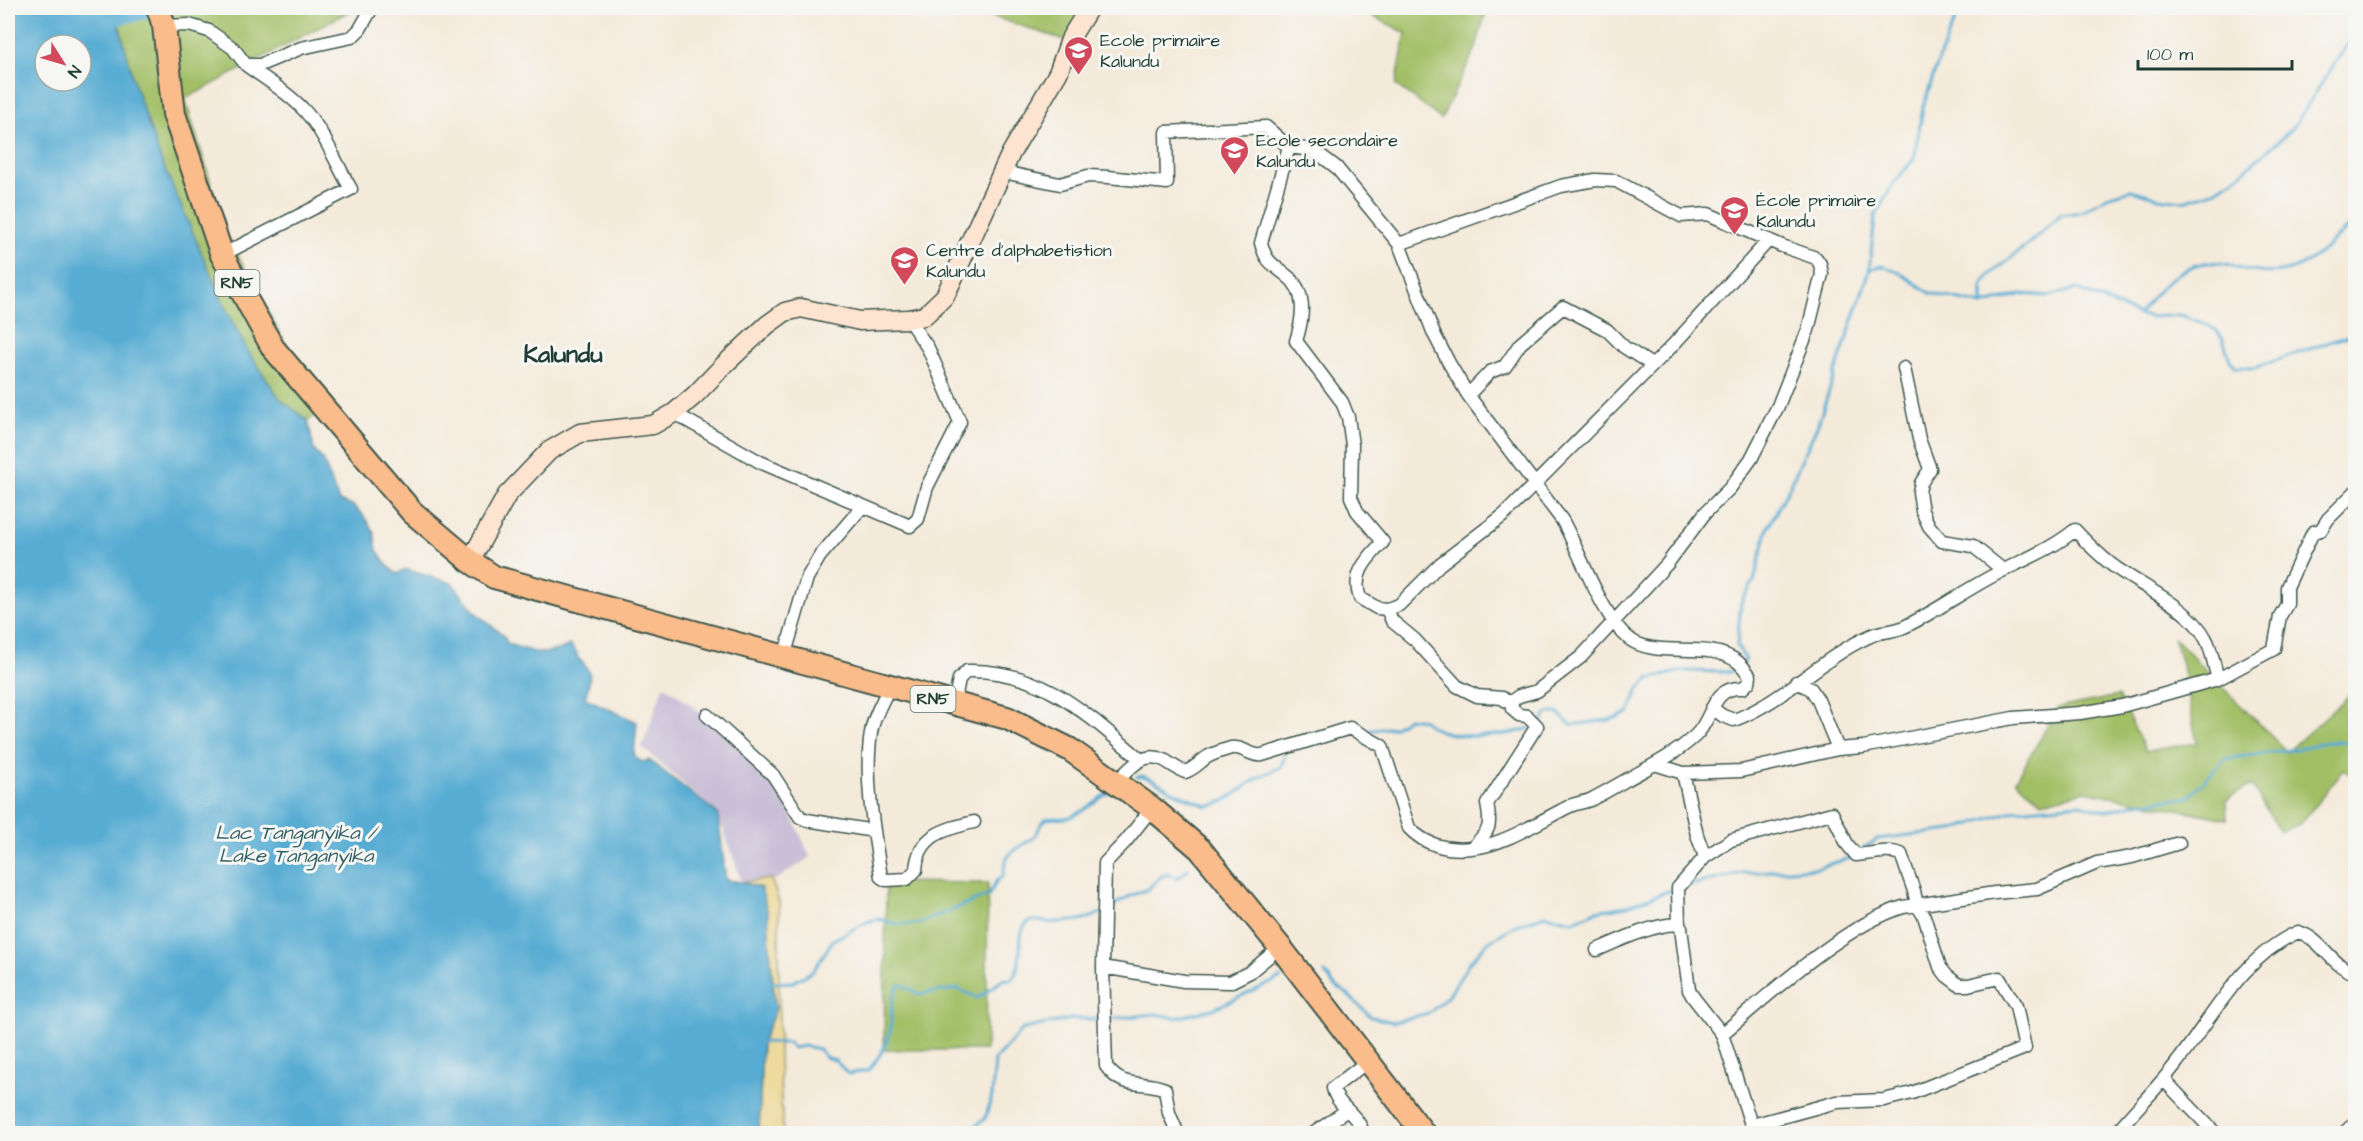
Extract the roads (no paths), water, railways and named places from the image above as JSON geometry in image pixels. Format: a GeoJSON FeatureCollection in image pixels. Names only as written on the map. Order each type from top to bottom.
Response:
{"type":"FeatureCollection","features":[{"type":"Feature","properties":{"kind":"highway","name":"RN5"},"geometry":{"type":"LineString","coordinates":[[161,17],[174,114],[222,255],[273,348],[412,512],[470,561],[494,577],[1007,718],[1069,748],[1152,808],[1200,849],[1280,947],[1424,1134]]}},
{"type":"Feature","properties":{"kind":"street"},"geometry":{"type":"LineString","coordinates":[[246,65],[260,66],[301,48],[352,37],[360,29],[372,8]]}},
{"type":"Feature","properties":{"kind":"street"},"geometry":{"type":"LineString","coordinates":[[470,561],[507,495],[549,451],[580,433],[653,425],[674,413],[767,325],[785,312],[801,308],[860,321],[924,316],[945,296],[1011,153],[1058,73],[1071,37],[1089,8]]}},
{"type":"Feature","properties":{"kind":"street"},"geometry":{"type":"LineString","coordinates":[[161,17],[209,31],[233,48],[246,65],[283,90],[303,108],[317,127],[351,189],[222,255]]}},
{"type":"Feature","properties":{"kind":"street"},"geometry":{"type":"LineString","coordinates":[[1003,172],[1060,184],[1088,176],[1167,183],[1166,132],[1266,127],[1289,147],[1305,149],[1320,155],[1336,167],[1399,244],[1434,334],[1468,395],[1562,520],[1575,542],[1599,597],[1614,621],[1633,641],[1644,646],[1703,650],[1738,662],[1750,676],[1749,682],[1743,688],[1734,688],[1722,693],[1696,735],[1658,765],[1509,836],[1472,848],[1443,847],[1427,843],[1408,828],[1382,746],[1350,728],[1257,756],[1244,749],[1230,748],[1208,757],[1185,772],[1152,756],[1140,759],[1115,783]]}},
{"type":"Feature","properties":{"kind":"street"},"geometry":{"type":"LineString","coordinates":[[1289,147],[1261,243],[1264,258],[1289,277],[1300,293],[1302,312],[1296,341],[1342,402],[1346,412],[1352,446],[1351,498],[1357,511],[1383,543],[1358,573],[1356,588],[1360,598],[1368,604],[1387,609],[1399,605],[1440,564],[1504,515],[1652,365],[1769,240]]}},
{"type":"Feature","properties":{"kind":"street"},"geometry":{"type":"LineString","coordinates":[[1399,244],[1561,186],[1595,180],[1616,181],[1681,216],[1708,214],[1816,258],[1820,264],[1822,274],[1808,330],[1778,406],[1751,459],[1730,488],[1705,513],[1666,564],[1581,657],[1543,687],[1526,696],[1519,696],[1511,704]]}},
{"type":"Feature","properties":{"kind":"street"},"geometry":{"type":"LineString","coordinates":[[1468,395],[1490,372],[1505,366],[1520,344],[1563,308],[1607,330],[1624,347],[1652,365]]}},
{"type":"Feature","properties":{"kind":"street"},"geometry":{"type":"LineString","coordinates":[[674,413],[760,462],[910,526],[918,519],[927,487],[960,422],[928,348],[908,319]]}},
{"type":"Feature","properties":{"kind":"street"},"geometry":{"type":"LineString","coordinates":[[1904,368],[1919,439],[1930,469],[1921,483],[1920,492],[1925,520],[1936,536],[1942,540],[1973,546],[2003,570]]}},
{"type":"Feature","properties":{"kind":"street"},"geometry":{"type":"LineString","coordinates":[[1658,765],[1683,773],[1742,771],[1838,749],[1885,743],[2013,718],[2080,713],[2122,706],[2217,679],[2274,649],[2280,616],[2287,604],[2287,587],[2313,532],[2321,530],[2328,519],[2355,491]]}},
{"type":"Feature","properties":{"kind":"street"},"geometry":{"type":"LineString","coordinates":[[784,657],[807,578],[820,556],[862,507]]}},
{"type":"Feature","properties":{"kind":"street"},"geometry":{"type":"LineString","coordinates":[[1712,708],[1734,720],[1762,708],[1848,647],[1875,634],[1901,628],[1951,602],[2003,570],[2040,553],[2075,530],[2088,545],[2113,566],[2180,611],[2193,623],[2206,639],[2217,679]]}},
{"type":"Feature","properties":{"kind":"street"},"geometry":{"type":"LineString","coordinates":[[1387,609],[1392,621],[1415,640],[1457,686],[1477,696],[1502,698],[1511,704],[1512,709],[1519,715],[1527,716],[1537,726],[1487,804],[1489,831],[1472,848]]}},
{"type":"Feature","properties":{"kind":"street"},"geometry":{"type":"LineString","coordinates":[[954,705],[959,679],[967,671],[1028,679],[1048,688],[1082,711],[1140,759]]}},
{"type":"Feature","properties":{"kind":"street"},"geometry":{"type":"LineString","coordinates":[[1796,682],[1811,689],[1818,700],[1838,749]]}},
{"type":"Feature","properties":{"kind":"street"},"geometry":{"type":"LineString","coordinates":[[891,685],[873,724],[869,759],[874,831],[881,877],[886,880],[907,879],[916,870],[917,860],[924,846],[934,834],[974,822]]}},
{"type":"Feature","properties":{"kind":"street"},"geometry":{"type":"LineString","coordinates":[[707,715],[773,775],[800,817],[874,831]]}},
{"type":"Feature","properties":{"kind":"street"},"geometry":{"type":"LineString","coordinates":[[1683,773],[1697,835],[1705,857]]}},
{"type":"Feature","properties":{"kind":"street"},"geometry":{"type":"LineString","coordinates":[[1152,808],[1105,863],[1103,967],[1106,1066],[1115,1077],[1135,1085],[1152,1083],[1165,1089],[1169,1113],[1178,1134]]}},
{"type":"Feature","properties":{"kind":"street"},"geometry":{"type":"LineString","coordinates":[[1832,813],[1847,844],[1856,855],[1875,854],[1888,850],[1901,854],[1940,967],[1959,985],[1999,978],[2016,1006],[2025,1048],[1912,1093],[1884,1100],[1837,1101],[1753,1129],[1722,1034],[1689,990],[1679,925],[1678,888],[1705,857],[1731,840],[1832,813]]}},
{"type":"Feature","properties":{"kind":"street"},"geometry":{"type":"LineString","coordinates":[[1722,1034],[1797,972],[1851,933],[1890,911],[1995,893],[2037,889],[2097,863],[2132,857],[2179,843]]}},
{"type":"Feature","properties":{"kind":"street"},"geometry":{"type":"LineString","coordinates":[[1597,950],[1632,935],[1671,924],[1679,925]]}},
{"type":"Feature","properties":{"kind":"street"},"geometry":{"type":"LineString","coordinates":[[2115,1134],[2164,1080],[2249,967],[2286,937],[2298,932],[2308,936],[2346,971],[2355,973]]}},
{"type":"Feature","properties":{"kind":"street"},"geometry":{"type":"LineString","coordinates":[[1103,967],[1184,981],[1230,982],[1251,972],[1280,947]]}},
{"type":"Feature","properties":{"kind":"street"},"geometry":{"type":"LineString","coordinates":[[1362,1134],[1361,1126],[1335,1095],[1333,1088],[1368,1061]]}},
{"type":"Feature","properties":{"kind":"street"},"geometry":{"type":"LineString","coordinates":[[2164,1080],[2216,1134]]}},
{"type":"Feature","properties":{"kind":"street"},"geometry":{"type":"LineString","coordinates":[[1313,1134],[1347,1110]]}},
{"type":"Feature","properties":{"kind":"street"},"geometry":{"type":"LineString","coordinates":[[2343,1134],[2355,1122]]}},
{"type":"Feature","properties":{"kind":"water","name":"Lac Tanganyika / Lake Tanganyika"},"geometry":{"type":"Polygon","coordinates":[[[8,8],[115,8],[134,83],[161,160],[226,309],[247,350],[280,399],[308,421],[314,450],[323,460],[339,501],[353,506],[363,515],[374,532],[377,550],[387,565],[397,574],[405,569],[452,583],[477,614],[503,635],[508,644],[539,653],[552,652],[570,645],[589,671],[590,680],[585,698],[637,722],[634,754],[637,759],[643,762],[649,760],[718,814],[726,880],[761,888],[768,913],[776,1009],[762,1042],[759,1133],[8,1133],[8,8]]]}},
{"type":"Feature","properties":{"kind":"waterway"},"geometry":{"type":"LineString","coordinates":[[1743,663],[1746,660],[1737,646],[1741,602],[1754,581],[1768,527],[1789,488],[1818,424],[1869,272],[1875,216],[1891,187],[1914,159],[1923,107],[1941,53],[1960,8]]}},
{"type":"Feature","properties":{"kind":"waterway"},"geometry":{"type":"LineString","coordinates":[[117,16],[148,10]]}},
{"type":"Feature","properties":{"kind":"waterway"},"geometry":{"type":"LineString","coordinates":[[1982,305],[1982,286],[1990,275],[2060,215],[2081,212],[2107,197],[2131,190],[2159,198],[2183,201],[2213,192],[2239,175],[2292,129],[2356,31]]}},
{"type":"Feature","properties":{"kind":"waterway"},"geometry":{"type":"LineString","coordinates":[[2139,314],[2157,292],[2177,274],[2189,268],[2215,262],[2259,272],[2274,273],[2289,270],[2308,262],[2356,220]]}},
{"type":"Feature","properties":{"kind":"waterway"},"geometry":{"type":"LineString","coordinates":[[1870,269],[1882,266],[1897,271],[1930,293],[1982,305],[2022,294],[2049,296],[2076,289],[2139,315],[2151,317],[2181,315],[2216,330],[2223,339],[2230,360],[2236,367],[2254,368],[2356,333]]}},
{"type":"Feature","properties":{"kind":"waterway"},"geometry":{"type":"LineString","coordinates":[[1539,725],[1548,713],[1558,713],[1571,725],[1609,720],[1629,713],[1638,690],[1649,679],[1682,671],[1730,672],[1739,668]]}},
{"type":"Feature","properties":{"kind":"waterway"},"geometry":{"type":"LineString","coordinates":[[1365,731],[1395,727],[1408,718],[1424,720],[1433,727],[1459,735],[1506,734],[1530,728]]}},
{"type":"Feature","properties":{"kind":"waterway"},"geometry":{"type":"LineString","coordinates":[[1333,739],[1353,734]]}},
{"type":"Feature","properties":{"kind":"waterway"},"geometry":{"type":"LineString","coordinates":[[1863,849],[1877,839],[1952,830],[2016,810],[2080,804],[2106,811],[2137,803],[2189,797],[2225,759],[2296,749],[2326,742],[2356,743]]}},
{"type":"Feature","properties":{"kind":"waterway"},"geometry":{"type":"LineString","coordinates":[[1137,777],[1143,776],[1207,806],[1213,805],[1224,801],[1258,778],[1281,767],[1286,752]]}},
{"type":"Feature","properties":{"kind":"waterway"},"geometry":{"type":"LineString","coordinates":[[772,983],[793,982],[813,971],[833,940],[867,922],[878,919],[896,924],[918,924],[989,895],[997,880],[1003,876],[1009,856],[1033,838],[1046,819],[1076,815],[1111,792]]}},
{"type":"Feature","properties":{"kind":"waterway"},"geometry":{"type":"LineString","coordinates":[[1686,886],[1742,873],[1817,868],[1853,857]]}},
{"type":"Feature","properties":{"kind":"waterway"},"geometry":{"type":"LineString","coordinates":[[1109,908],[1148,889],[1160,877],[1169,874],[1176,878],[1183,875],[1188,868]]}},
{"type":"Feature","properties":{"kind":"waterway"},"geometry":{"type":"LineString","coordinates":[[1325,973],[1333,984],[1371,1017],[1393,1022],[1429,1013],[1449,995],[1470,962],[1489,941],[1516,925],[1545,915],[1573,921],[1597,911],[1627,906],[1674,889]]}},
{"type":"Feature","properties":{"kind":"waterway"},"geometry":{"type":"LineString","coordinates":[[762,1042],[789,1043],[793,1048],[804,1046],[819,1049],[825,1057],[835,1060],[848,1074],[869,1070],[886,1044],[891,1026],[893,999],[900,984],[919,994],[958,989],[978,998],[1004,979],[1010,980],[1015,974],[1018,967],[1021,935],[1027,923],[1074,921],[1101,913]]}},
{"type":"Feature","properties":{"kind":"waterway"},"geometry":{"type":"LineString","coordinates":[[1108,1019],[1156,1014],[1176,1018],[1213,1009],[1281,978]]}},
{"type":"Feature","properties":{"kind":"waterway"},"geometry":{"type":"LineString","coordinates":[[965,1134],[985,1119],[992,1096],[995,1060],[1023,1029],[1071,1019],[1102,1019]]}},
{"type":"Feature","properties":{"kind":"place","name":"Ecole primaire Kalundu"},"geometry":{"type":"Point","coordinates":[1079,76]}},
{"type":"Feature","properties":{"kind":"place","name":"Ecole secondaire Kalundu"},"geometry":{"type":"Point","coordinates":[1235,176]}},
{"type":"Feature","properties":{"kind":"place","name":"École primaire Kalundu"},"geometry":{"type":"Point","coordinates":[1735,236]}},
{"type":"Feature","properties":{"kind":"place","name":"Centre d'alphabetistion Kalundu"},"geometry":{"type":"Point","coordinates":[905,286]}},
{"type":"Feature","properties":{"kind":"district","name":"Kalundu"},"geometry":{"type":"Point","coordinates":[563,355]}}]}
